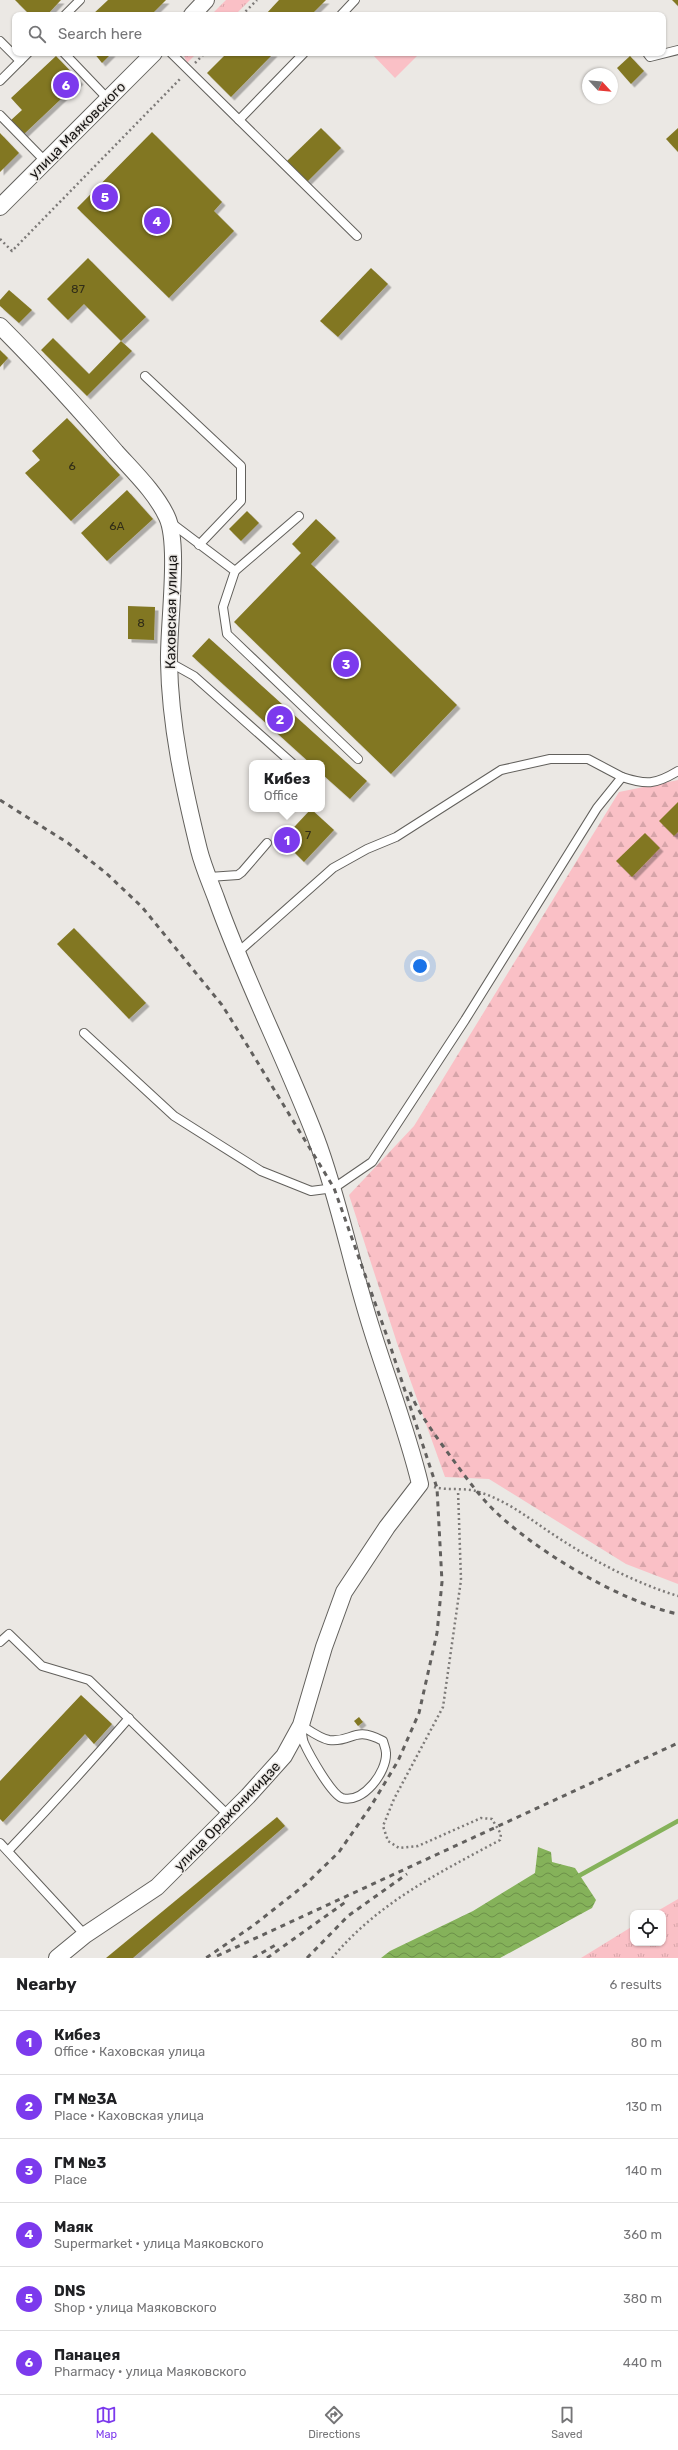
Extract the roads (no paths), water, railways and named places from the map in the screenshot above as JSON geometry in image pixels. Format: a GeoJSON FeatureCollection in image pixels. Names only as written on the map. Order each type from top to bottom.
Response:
{"type":"FeatureCollection","features":[{"type":"Feature","properties":{"kind":"street"},"geometry":{"type":"LineString","coordinates":[[195,12],[206,0]]}},
{"type":"Feature","properties":{"kind":"street","name":"улица Маяковского"},"geometry":{"type":"LineString","coordinates":[[0,207],[107,98],[151,56]]}},
{"type":"Feature","properties":{"kind":"street","name":"Каховская улица"},"geometry":{"type":"LineString","coordinates":[[0,326],[47,372],[162,505],[170,521],[172,544],[169,662],[179,760],[200,853],[236,954],[315,1136],[334,1188],[348,1249],[372,1330],[410,1439],[420,1484]]}},
{"type":"Feature","properties":{"kind":"street","name":"улица Орджоникидзе"},"geometry":{"type":"LineString","coordinates":[[57,1958],[85,1935],[157,1887],[284,1756],[301,1725],[324,1647],[344,1592],[388,1527],[420,1484]]}},
{"type":"Feature","properties":{"kind":"lane"},"geometry":{"type":"LineString","coordinates":[[68,12],[80,0]]}},
{"type":"Feature","properties":{"kind":"lane"},"geometry":{"type":"LineString","coordinates":[[344,12],[355,0]]}},
{"type":"Feature","properties":{"kind":"lane"},"geometry":{"type":"LineString","coordinates":[[0,41],[12,53]]}},
{"type":"Feature","properties":{"kind":"lane"},"geometry":{"type":"LineString","coordinates":[[666,53],[678,50]]}},
{"type":"Feature","properties":{"kind":"lane"},"geometry":{"type":"LineString","coordinates":[[15,56],[20,61]]}},
{"type":"Feature","properties":{"kind":"lane"},"geometry":{"type":"LineString","coordinates":[[0,81],[25,56]]}},
{"type":"Feature","properties":{"kind":"lane"},"geometry":{"type":"LineString","coordinates":[[67,56],[107,98]]}},
{"type":"Feature","properties":{"kind":"lane"},"geometry":{"type":"LineString","coordinates":[[174,56],[357,236]]}},
{"type":"Feature","properties":{"kind":"lane"},"geometry":{"type":"LineString","coordinates":[[239,120],[301,56]]}},
{"type":"Feature","properties":{"kind":"lane"},"geometry":{"type":"LineString","coordinates":[[0,115],[45,161]]}},
{"type":"Feature","properties":{"kind":"lane"},"geometry":{"type":"LineString","coordinates":[[145,376],[241,466],[241,501],[199,544]]}},
{"type":"Feature","properties":{"kind":"lane"},"geometry":{"type":"LineString","coordinates":[[299,516],[235,571],[223,607],[227,634],[358,759]]}},
{"type":"Feature","properties":{"kind":"lane"},"geometry":{"type":"LineString","coordinates":[[170,521],[235,571]]}},
{"type":"Feature","properties":{"kind":"lane"},"geometry":{"type":"LineString","coordinates":[[169,662],[194,676],[289,760]]}},
{"type":"Feature","properties":{"kind":"lane"},"geometry":{"type":"LineString","coordinates":[[236,954],[333,868],[367,849],[396,837],[501,770],[550,759],[588,759],[622,777],[644,784],[666,778],[678,771]]}},
{"type":"Feature","properties":{"kind":"lane"},"geometry":{"type":"LineString","coordinates":[[84,1033],[174,1116],[261,1171],[311,1192],[334,1188],[372,1162],[464,1020],[597,808],[622,777]]}},
{"type":"Feature","properties":{"kind":"lane"},"geometry":{"type":"LineString","coordinates":[[209,877],[238,875],[267,843]]}},
{"type":"Feature","properties":{"kind":"lane"},"geometry":{"type":"LineString","coordinates":[[0,1642],[9,1634],[42,1666],[89,1680],[228,1815]]}},
{"type":"Feature","properties":{"kind":"lane"},"geometry":{"type":"LineString","coordinates":[[8,1850],[71,1785],[93,1757],[129,1718]]}},
{"type":"Feature","properties":{"kind":"lane"},"geometry":{"type":"LineString","coordinates":[[301,1725],[328,1740],[341,1740],[356,1734],[371,1735],[383,1741],[386,1754],[380,1772],[362,1796],[350,1799],[341,1798],[332,1791],[303,1742],[301,1725]]}},
{"type":"Feature","properties":{"kind":"lane"},"geometry":{"type":"LineString","coordinates":[[0,1843],[85,1935]]}},
{"type":"Feature","properties":{"kind":"water"},"geometry":{"type":"Polygon","coordinates":[[[538,1847],[551,1852],[552,1862],[575,1868],[596,1900],[592,1908],[500,1958],[381,1958],[390,1951],[473,1911],[535,1873],[538,1847]]]}},
{"type":"Feature","properties":{"kind":"waterway"},"geometry":{"type":"LineString","coordinates":[[575,1878],[678,1821]]}},
{"type":"Feature","properties":{"kind":"railway"},"geometry":{"type":"LineString","coordinates":[[0,800],[68,843],[106,873],[142,907],[222,1005],[334,1188],[389,1342],[437,1488],[442,1582],[437,1633],[419,1713],[398,1761],[371,1806],[339,1852],[306,1884],[254,1925],[206,1958]]}},
{"type":"Feature","properties":{"kind":"railway"},"geometry":{"type":"LineString","coordinates":[[410,1392],[416,1405],[440,1442],[486,1502],[503,1519],[549,1554],[602,1585],[655,1608],[678,1614]]}},
{"type":"Feature","properties":{"kind":"railway"},"geometry":{"type":"LineString","coordinates":[[217,1956],[678,1743]]}},
{"type":"Feature","properties":{"kind":"railway"},"geometry":{"type":"LineString","coordinates":[[307,1958],[348,1916],[407,1874]]}},
{"type":"Feature","properties":{"kind":"railway"},"geometry":{"type":"LineString","coordinates":[[267,1958],[347,1901]]}},
{"type":"Feature","properties":{"kind":"railway"},"geometry":{"type":"LineString","coordinates":[[253,1958],[279,1943]]}},
{"type":"Feature","properties":{"kind":"place","name":"Панацея"},"geometry":{"type":"Point","coordinates":[66,85]}},
{"type":"Feature","properties":{"kind":"place","name":"DNS"},"geometry":{"type":"Point","coordinates":[105,197]}},
{"type":"Feature","properties":{"kind":"place","name":"Маяк"},"geometry":{"type":"Point","coordinates":[157,221]}},
{"type":"Feature","properties":{"kind":"place","name":"ГМ №3"},"geometry":{"type":"Point","coordinates":[346,664]}},
{"type":"Feature","properties":{"kind":"place","name":"ГМ №3А"},"geometry":{"type":"Point","coordinates":[280,719]}},
{"type":"Feature","properties":{"kind":"place","name":"Кибез"},"geometry":{"type":"Point","coordinates":[287,840]}}]}
